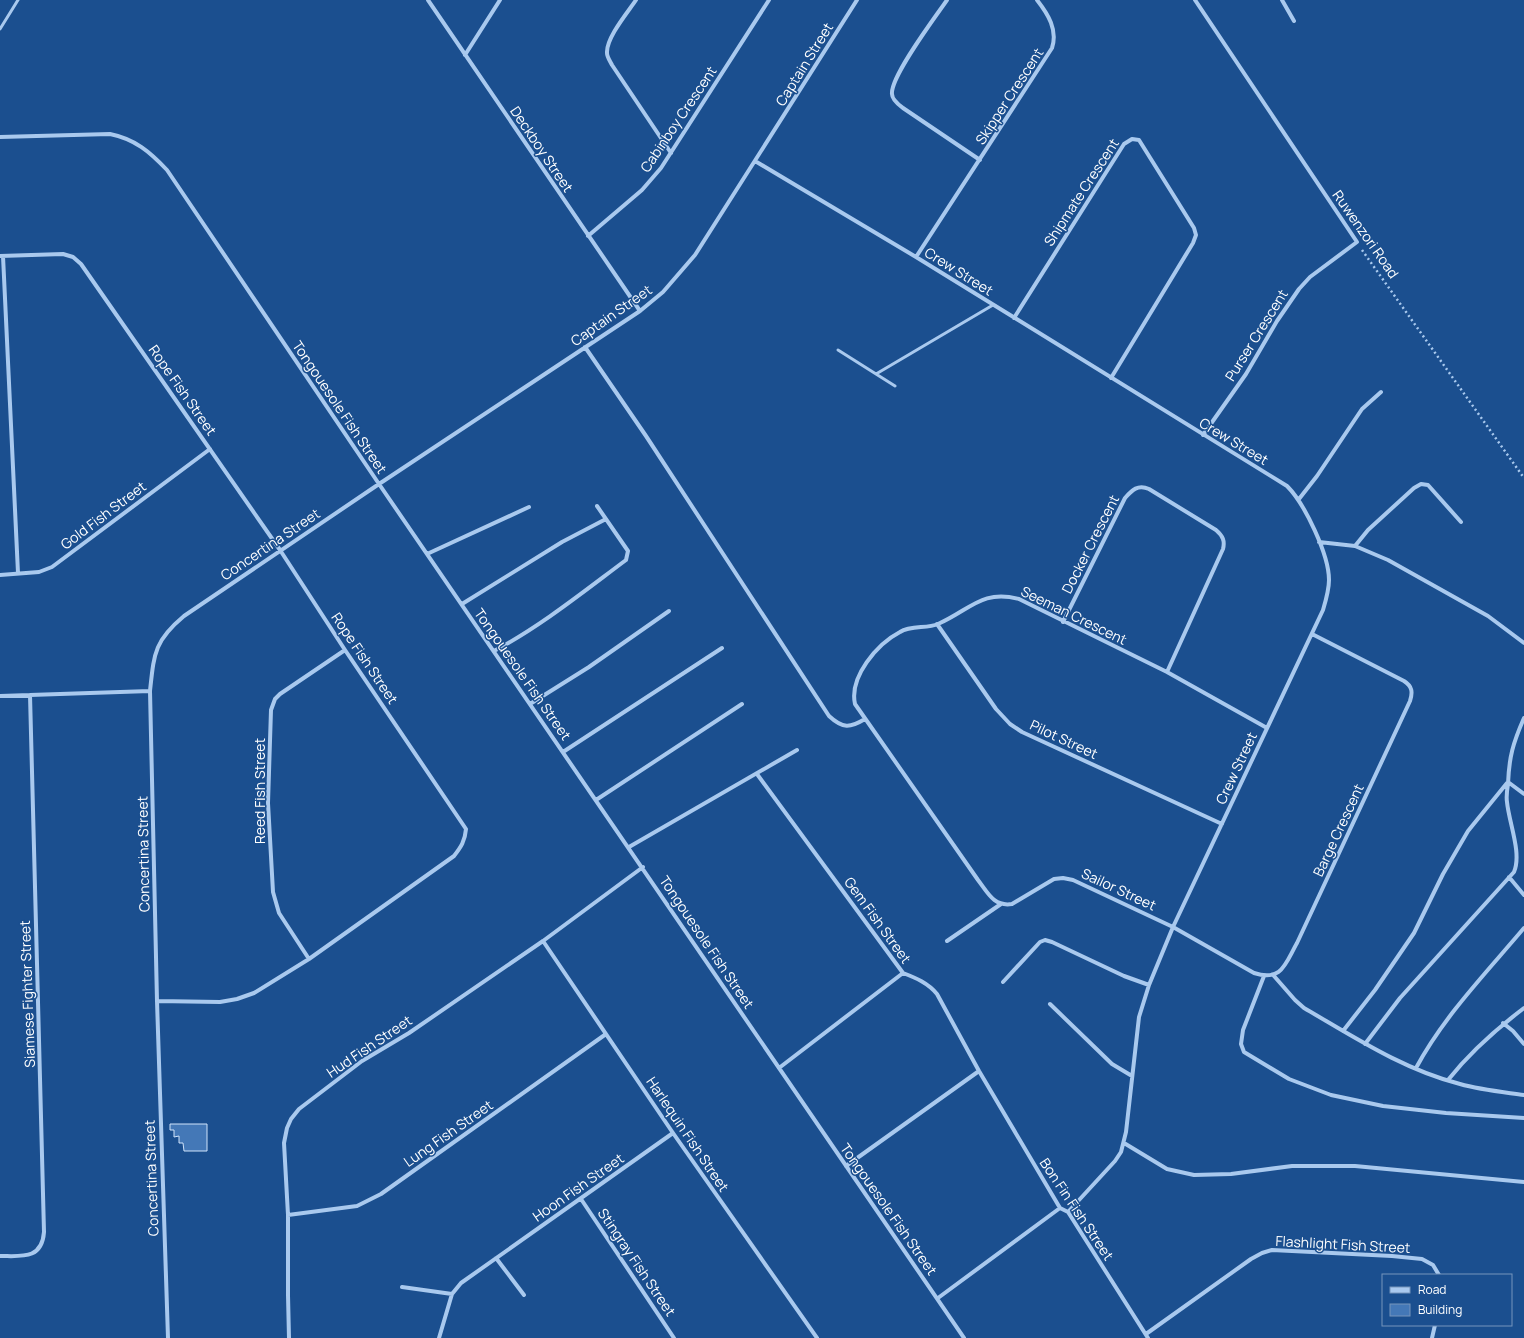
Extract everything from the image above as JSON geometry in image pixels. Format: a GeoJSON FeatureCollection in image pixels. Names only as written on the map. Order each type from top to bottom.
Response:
{"type":"FeatureCollection","features":[{"type":"Feature","properties":{"kind":"street","name":"Deckboy Street"},"geometry":{"type":"LineString","coordinates":[[428,0],[640,310]]}},
{"type":"Feature","properties":{"kind":"street"},"geometry":{"type":"LineString","coordinates":[[465,55],[500,0]]}},
{"type":"Feature","properties":{"kind":"street"},"geometry":{"type":"LineString","coordinates":[[636,0],[613,35],[607,53],[612,64],[671,153]]}},
{"type":"Feature","properties":{"kind":"street","name":"Cabinboy Crescent"},"geometry":{"type":"LineString","coordinates":[[588,236],[616,214],[642,190],[661,168],[769,0]]}},
{"type":"Feature","properties":{"kind":"street","name":"Captain Street"},"geometry":{"type":"LineString","coordinates":[[379,484],[640,310],[663,292],[695,255],[858,0]]}},
{"type":"Feature","properties":{"kind":"street","name":"Skipper Crescent"},"geometry":{"type":"LineString","coordinates":[[947,0],[900,72],[892,88],[892,94],[897,104],[980,160]]}},
{"type":"Feature","properties":{"kind":"street","name":"Skipper Crescent"},"geometry":{"type":"LineString","coordinates":[[916,257],[1049,55],[1055,36],[1053,26],[1037,0]]}},
{"type":"Feature","properties":{"kind":"street","name":"Ruwenzori Road"},"geometry":{"type":"LineString","coordinates":[[1195,0],[1357,242]]}},
{"type":"Feature","properties":{"kind":"street"},"geometry":{"type":"LineString","coordinates":[[1282,0],[1294,21]]}},
{"type":"Feature","properties":{"kind":"street","name":"Tongouesole Fish Street"},"geometry":{"type":"LineString","coordinates":[[0,137],[110,134],[129,139],[153,154],[173,178],[379,484],[643,867],[964,1338]]}},
{"type":"Feature","properties":{"kind":"street","name":"Shipmate Crescent"},"geometry":{"type":"LineString","coordinates":[[1014,318],[1124,144],[1132,139],[1139,140],[1194,228],[1196,237],[1194,243],[1111,378]]}},
{"type":"Feature","properties":{"kind":"street","name":"Crew Street"},"geometry":{"type":"LineString","coordinates":[[755,161],[916,257],[1280,481],[1299,499],[1313,526],[1326,561],[1329,586],[1323,610],[1173,927],[1149,985],[1138,1017],[1124,1144]]}},
{"type":"Feature","properties":{"kind":"street","name":"Purser Crescent"},"geometry":{"type":"LineString","coordinates":[[1203,435],[1246,374],[1283,311],[1299,289],[1310,277],[1357,242]]}},
{"type":"Feature","properties":{"kind":"street","name":"Rope Fish Street"},"geometry":{"type":"LineString","coordinates":[[2,256],[63,254],[77,259],[280,550],[466,829],[462,846],[454,856],[309,959],[254,994],[220,1002],[157,1002]]}},
{"type":"Feature","properties":{"kind":"street"},"geometry":{"type":"LineString","coordinates":[[2,256],[18,574]]}},
{"type":"Feature","properties":{"kind":"street"},"geometry":{"type":"LineString","coordinates":[[585,347],[646,436],[829,716],[838,724],[847,726],[855,725],[865,719]]}},
{"type":"Feature","properties":{"kind":"street"},"geometry":{"type":"LineString","coordinates":[[1299,499],[1317,476],[1362,409],[1381,392]]}},
{"type":"Feature","properties":{"kind":"street","name":"Gold Fish Street"},"geometry":{"type":"LineString","coordinates":[[0,576],[39,572],[52,567],[210,449]]}},
{"type":"Feature","properties":{"kind":"street","name":"Concertina Street"},"geometry":{"type":"LineString","coordinates":[[168,1338],[157,1002],[150,691],[153,665],[159,643],[170,629],[184,616],[379,484]]}},
{"type":"Feature","properties":{"kind":"street"},"geometry":{"type":"LineString","coordinates":[[1354,546],[1368,530],[1414,488],[1421,484],[1428,485],[1461,522]]}},
{"type":"Feature","properties":{"kind":"street","name":"Docker Crescent"},"geometry":{"type":"LineString","coordinates":[[1063,622],[1125,498],[1136,488],[1142,487],[1149,489],[1216,530],[1222,537],[1224,544],[1167,672]]}},
{"type":"Feature","properties":{"kind":"street"},"geometry":{"type":"LineString","coordinates":[[494,651],[515,640],[576,598],[626,560],[628,551],[597,506]]}},
{"type":"Feature","properties":{"kind":"street"},"geometry":{"type":"LineString","coordinates":[[427,554],[529,507]]}},
{"type":"Feature","properties":{"kind":"street"},"geometry":{"type":"LineString","coordinates":[[462,604],[562,542],[606,519]]}},
{"type":"Feature","properties":{"kind":"street"},"geometry":{"type":"LineString","coordinates":[[1319,542],[1354,546],[1388,560],[1488,616],[1524,643]]}},
{"type":"Feature","properties":{"kind":"street","name":"Seeman Crescent"},"geometry":{"type":"LineString","coordinates":[[1002,904],[992,899],[855,704],[853,698],[854,690],[863,666],[879,647],[901,631],[937,624],[982,600],[994,596],[1006,595],[1019,599],[1167,672],[1266,728]]}},
{"type":"Feature","properties":{"kind":"street"},"geometry":{"type":"LineString","coordinates":[[530,704],[589,667],[669,611]]}},
{"type":"Feature","properties":{"kind":"street","name":"Pilot Street"},"geometry":{"type":"LineString","coordinates":[[937,624],[996,709],[1010,724],[1022,732],[1222,824]]}},
{"type":"Feature","properties":{"kind":"street","name":"Barge Crescent"},"geometry":{"type":"LineString","coordinates":[[1274,976],[1283,967],[1296,943],[1407,708],[1412,694],[1411,688],[1404,681],[1312,634]]}},
{"type":"Feature","properties":{"kind":"street"},"geometry":{"type":"LineString","coordinates":[[564,752],[722,648]]}},
{"type":"Feature","properties":{"kind":"street","name":"Reed Fish Street"},"geometry":{"type":"LineString","coordinates":[[309,959],[279,913],[273,892],[268,804],[271,710],[275,699],[280,694],[346,650]]}},
{"type":"Feature","properties":{"kind":"street"},"geometry":{"type":"LineString","coordinates":[[0,696],[150,691]]}},
{"type":"Feature","properties":{"kind":"street","name":"Siamese Fighter Street"},"geometry":{"type":"LineString","coordinates":[[0,1256],[25,1256],[34,1253],[42,1245],[44,1232],[30,695]]}},
{"type":"Feature","properties":{"kind":"street"},"geometry":{"type":"LineString","coordinates":[[596,800],[742,704]]}},
{"type":"Feature","properties":{"kind":"street"},"geometry":{"type":"LineString","coordinates":[[1365,1044],[1400,998],[1514,872],[1516,866],[1515,849],[1506,801],[1509,764],[1513,742],[1524,718]]}},
{"type":"Feature","properties":{"kind":"street"},"geometry":{"type":"LineString","coordinates":[[629,847],[797,750]]}},
{"type":"Feature","properties":{"kind":"street","name":"Gem Fish Street"},"geometry":{"type":"LineString","coordinates":[[757,774],[903,973],[780,1068]]}},
{"type":"Feature","properties":{"kind":"street"},"geometry":{"type":"LineString","coordinates":[[1343,1031],[1375,990],[1414,932],[1443,874],[1468,831],[1508,782]]}},
{"type":"Feature","properties":{"kind":"street"},"geometry":{"type":"LineString","coordinates":[[1508,782],[1524,794]]}},
{"type":"Feature","properties":{"kind":"street","name":"Hud Fish Street"},"geometry":{"type":"LineString","coordinates":[[289,1338],[288,1215],[284,1143],[287,1128],[291,1119],[300,1110],[362,1061],[409,1033],[543,940],[643,867]]}},
{"type":"Feature","properties":{"kind":"street"},"geometry":{"type":"LineString","coordinates":[[1509,877],[1524,895]]}},
{"type":"Feature","properties":{"kind":"street","name":"Sailor Street"},"geometry":{"type":"LineString","coordinates":[[1002,904],[1012,904],[1047,882],[1054,879],[1063,878],[1079,882],[1173,927]]}},
{"type":"Feature","properties":{"kind":"street"},"geometry":{"type":"LineString","coordinates":[[947,941],[1002,904]]}},
{"type":"Feature","properties":{"kind":"street"},"geometry":{"type":"LineString","coordinates":[[1173,927],[1254,973],[1264,976],[1274,976],[1304,1008],[1365,1044],[1416,1068],[1448,1080],[1461,1084],[1524,1095]]}},
{"type":"Feature","properties":{"kind":"street"},"geometry":{"type":"LineString","coordinates":[[1416,1068],[1427,1047],[1524,928]]}},
{"type":"Feature","properties":{"kind":"street","name":"Harlequin Fish Street"},"geometry":{"type":"LineString","coordinates":[[543,940],[673,1133],[817,1338]]}},
{"type":"Feature","properties":{"kind":"street"},"geometry":{"type":"LineString","coordinates":[[1004,982],[1040,942],[1045,940],[1124,976],[1149,985]]}},
{"type":"Feature","properties":{"kind":"street","name":"Bon Fin Fish Street"},"geometry":{"type":"LineString","coordinates":[[903,973],[920,980],[932,988],[937,994],[978,1071],[1060,1208],[1068,1212],[1147,1336]]}},
{"type":"Feature","properties":{"kind":"street"},"geometry":{"type":"LineString","coordinates":[[1264,976],[1243,1030],[1241,1044],[1244,1052],[1289,1079],[1331,1095],[1383,1106],[1446,1113],[1524,1118]]}},
{"type":"Feature","properties":{"kind":"street"},"geometry":{"type":"LineString","coordinates":[[1050,1004],[1112,1064],[1132,1076]]}},
{"type":"Feature","properties":{"kind":"street"},"geometry":{"type":"LineString","coordinates":[[1448,1080],[1464,1059],[1503,1023],[1524,1008]]}},
{"type":"Feature","properties":{"kind":"street"},"geometry":{"type":"LineString","coordinates":[[1503,1023],[1513,1031],[1524,1044]]}},
{"type":"Feature","properties":{"kind":"street","name":"Lung Fish Street"},"geometry":{"type":"LineString","coordinates":[[288,1215],[356,1206],[381,1194],[606,1034]]}},
{"type":"Feature","properties":{"kind":"street"},"geometry":{"type":"LineString","coordinates":[[846,1166],[978,1071]]}},
{"type":"Feature","properties":{"kind":"street","name":"Hoon Fish Street"},"geometry":{"type":"LineString","coordinates":[[439,1338],[452,1294],[461,1283],[673,1133]]}},
{"type":"Feature","properties":{"kind":"street"},"geometry":{"type":"LineString","coordinates":[[1068,1212],[1115,1161],[1124,1144],[1167,1169],[1194,1174],[1231,1174],[1292,1166],[1355,1166],[1524,1182]]}},
{"type":"Feature","properties":{"kind":"street","name":"Stingray Fish Street"},"geometry":{"type":"LineString","coordinates":[[581,1199],[674,1338]]}},
{"type":"Feature","properties":{"kind":"street"},"geometry":{"type":"LineString","coordinates":[[938,1298],[1060,1208]]}},
{"type":"Feature","properties":{"kind":"street","name":"Flashlight Fish Street"},"geometry":{"type":"LineString","coordinates":[[1147,1336],[1251,1259],[1272,1250],[1422,1259],[1433,1265],[1438,1274]]}},
{"type":"Feature","properties":{"kind":"street"},"geometry":{"type":"LineString","coordinates":[[496,1258],[524,1296]]}},
{"type":"Feature","properties":{"kind":"street"},"geometry":{"type":"LineString","coordinates":[[402,1287],[452,1294]]}},
{"type":"Feature","properties":{"kind":"street"},"geometry":{"type":"LineString","coordinates":[[1432,1338],[1436,1326]]}},
{"type":"Feature","properties":{"kind":"lane"},"geometry":{"type":"LineString","coordinates":[[0,29],[18,0]]}},
{"type":"Feature","properties":{"kind":"lane"},"geometry":{"type":"LineString","coordinates":[[876,374],[993,305]]}},
{"type":"Feature","properties":{"kind":"lane"},"geometry":{"type":"LineString","coordinates":[[838,350],[895,386]]}},
{"type":"Feature","properties":{"kind":"path","name":"Ruwenzori Road"},"geometry":{"type":"LineString","coordinates":[[1357,242],[1524,478]]}},
{"type":"Feature","properties":{"kind":"building"},"geometry":{"type":"Polygon","coordinates":[[[170,1124],[207,1124],[207,1151],[184,1151],[183,1143],[179,1143],[179,1136],[174,1137],[174,1130],[170,1130],[170,1124]]]}}]}
